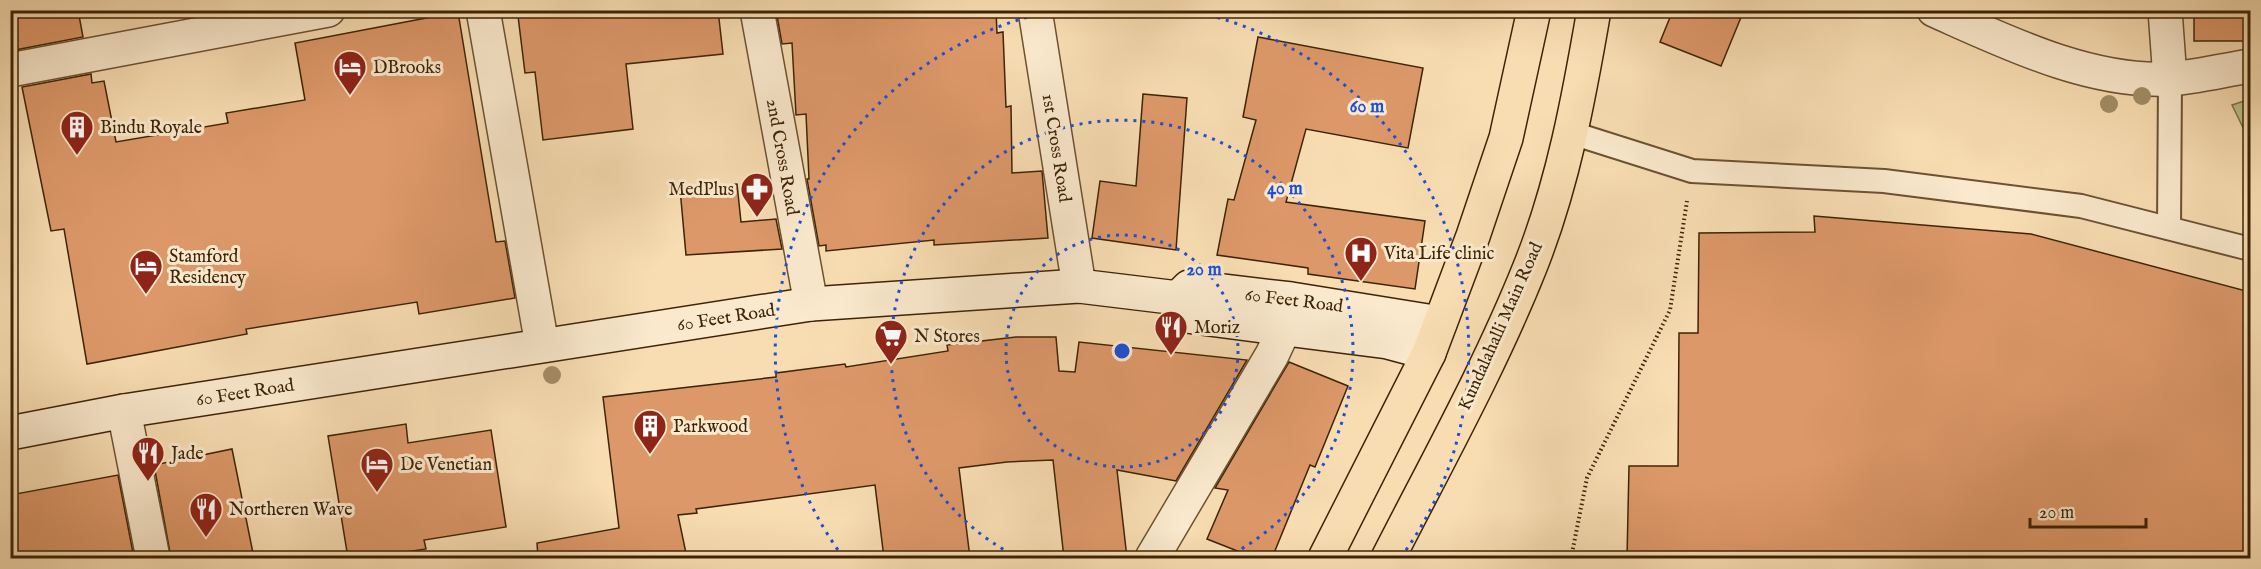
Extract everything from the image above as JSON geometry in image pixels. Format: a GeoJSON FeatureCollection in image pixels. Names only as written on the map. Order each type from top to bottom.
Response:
{"type":"FeatureCollection","features":[{"type":"Feature","properties":{"kind":"main road"},"geometry":{"type":"LineString","coordinates":[[1325,558],[1429,353],[1506,138],[1534,10]]}},
{"type":"Feature","properties":{"kind":"main road","name":"Kundalahalli Main Road"},"geometry":{"type":"LineString","coordinates":[[1388,558],[1491,356],[1531,265],[1572,133],[1594,10]]}},
{"type":"Feature","properties":{"kind":"street"},"geometry":{"type":"LineString","coordinates":[[10,70],[328,10]]}},
{"type":"Feature","properties":{"kind":"street"},"geometry":{"type":"LineString","coordinates":[[483,10],[542,345]]}},
{"type":"Feature","properties":{"kind":"street","name":"2nd Cross Road"},"geometry":{"type":"LineString","coordinates":[[757,10],[811,304]]}},
{"type":"Feature","properties":{"kind":"street","name":"1st Cross Road"},"geometry":{"type":"LineString","coordinates":[[1035,10],[1078,286]]}},
{"type":"Feature","properties":{"kind":"street"},"geometry":{"type":"LineString","coordinates":[[2166,10],[2170,79]]}},
{"type":"Feature","properties":{"kind":"street"},"geometry":{"type":"LineString","coordinates":[[1938,11],[2075,68],[2139,78],[2170,79],[2250,66]]}},
{"type":"Feature","properties":{"kind":"street","name":"60 Feet Road"},"geometry":{"type":"LineString","coordinates":[[10,433],[124,411],[811,304],[1078,286],[1178,298],[1189,287],[1288,313],[1440,323]]}},
{"type":"Feature","properties":{"kind":"street"},"geometry":{"type":"LineString","coordinates":[[1152,558],[1272,355],[1288,313],[1429,353]]}},
{"type":"Feature","properties":{"kind":"street"},"geometry":{"type":"LineString","coordinates":[[124,411],[153,558]]}},
{"type":"Feature","properties":{"kind":"lane"},"geometry":{"type":"LineString","coordinates":[[2169,228],[2170,79]]}},
{"type":"Feature","properties":{"kind":"lane"},"geometry":{"type":"LineString","coordinates":[[1572,133],[1692,171],[1896,183],[2081,206],[2250,249]]}},
{"type":"Feature","properties":{"kind":"path"},"geometry":{"type":"LineString","coordinates":[[1571,558],[1587,478],[1670,310],[1692,171]]}},
{"type":"Feature","properties":{"kind":"green space"},"geometry":{"type":"Polygon","coordinates":[[[2250,99],[2250,142],[2232,105],[2250,99]]]}},
{"type":"Feature","properties":{"kind":"building"},"geometry":{"type":"Polygon","coordinates":[[[10,10],[78,10],[83,37],[15,50],[10,10]]]}},
{"type":"Feature","properties":{"kind":"building"},"geometry":{"type":"Polygon","coordinates":[[[570,10],[718,10],[723,54],[626,64],[633,129],[543,140],[535,72],[525,73],[518,16],[570,10]]]}},
{"type":"Feature","properties":{"kind":"building"},"geometry":{"type":"Polygon","coordinates":[[[776,10],[996,10],[997,33],[1003,32],[1006,107],[1011,106],[1012,173],[1042,171],[1048,238],[934,245],[934,240],[826,251],[826,245],[819,246],[807,179],[809,179],[806,114],[796,115],[792,43],[782,44],[776,10]]]}},
{"type":"Feature","properties":{"kind":"building"},"geometry":{"type":"Polygon","coordinates":[[[1673,10],[1744,10],[1721,66],[1660,42],[1673,10]]]}},
{"type":"Feature","properties":{"kind":"building"},"geometry":{"type":"Polygon","coordinates":[[[2194,10],[2248,10],[2248,41],[2194,41],[2194,10]]]}},
{"type":"Feature","properties":{"kind":"building"},"geometry":{"type":"Polygon","coordinates":[[[458,12],[496,242],[505,241],[515,298],[419,314],[417,302],[246,329],[247,334],[87,364],[64,229],[51,231],[22,87],[91,74],[92,83],[104,81],[116,142],[228,123],[226,113],[305,100],[295,43],[458,12]]]}},
{"type":"Feature","properties":{"kind":"building"},"geometry":{"type":"Polygon","coordinates":[[[1258,37],[1423,68],[1408,148],[1306,129],[1286,202],[1425,221],[1415,289],[1308,274],[1308,268],[1217,255],[1228,199],[1234,200],[1256,120],[1243,117],[1258,37]]]}},
{"type":"Feature","properties":{"kind":"building"},"geometry":{"type":"Polygon","coordinates":[[[1143,94],[1187,98],[1176,250],[1092,238],[1100,181],[1136,186],[1143,94]]]}},
{"type":"Feature","properties":{"kind":"building"},"geometry":{"type":"Polygon","coordinates":[[[737,184],[741,222],[776,219],[782,249],[686,255],[680,189],[737,184]]]}},
{"type":"Feature","properties":{"kind":"building"},"geometry":{"type":"Polygon","coordinates":[[[1814,216],[2031,234],[2250,292],[2250,558],[1627,558],[1629,466],[1678,466],[1679,333],[1698,333],[1699,233],[1815,232],[1814,216]]]}},
{"type":"Feature","properties":{"kind":"building"},"geometry":{"type":"Polygon","coordinates":[[[1016,337],[1056,337],[1059,371],[1075,372],[1079,342],[1247,360],[1176,481],[1117,470],[1127,558],[1064,558],[1053,460],[1007,462],[959,468],[970,558],[884,558],[875,485],[696,509],[697,513],[678,515],[687,558],[538,558],[537,543],[619,528],[603,397],[776,377],[776,373],[845,364],[846,367],[948,351],[947,345],[1016,337]]]}},
{"type":"Feature","properties":{"kind":"building"},"geometry":{"type":"Polygon","coordinates":[[[1289,362],[1348,386],[1315,467],[1310,465],[1272,558],[1255,558],[1207,539],[1228,490],[1215,488],[1289,362]]]}},
{"type":"Feature","properties":{"kind":"building"},"geometry":{"type":"Polygon","coordinates":[[[406,424],[408,443],[491,430],[506,527],[424,540],[426,549],[366,558],[348,558],[328,436],[406,424]]]}},
{"type":"Feature","properties":{"kind":"building"},"geometry":{"type":"Polygon","coordinates":[[[232,449],[254,558],[171,558],[154,465],[232,449]]]}},
{"type":"Feature","properties":{"kind":"building"},"geometry":{"type":"Polygon","coordinates":[[[118,475],[134,558],[10,558],[10,495],[118,475]]]}},
{"type":"Feature","properties":{"kind":"place","name":"DBrooks"},"geometry":{"type":"Point","coordinates":[350,96]}},
{"type":"Feature","properties":{"kind":"place","name":"Bindu Royale"},"geometry":{"type":"Point","coordinates":[77,156]}},
{"type":"Feature","properties":{"kind":"place","name":"MedPlus"},"geometry":{"type":"Point","coordinates":[757,218]}},
{"type":"Feature","properties":{"kind":"place","name":"Vita Life clinic"},"geometry":{"type":"Point","coordinates":[1361,282]}},
{"type":"Feature","properties":{"kind":"place","name":"Stamford Residency"},"geometry":{"type":"Point","coordinates":[146,295]}},
{"type":"Feature","properties":{"kind":"place","name":"Moriz"},"geometry":{"type":"Point","coordinates":[1171,356]}},
{"type":"Feature","properties":{"kind":"place","name":"N Stores"},"geometry":{"type":"Point","coordinates":[891,365]}},
{"type":"Feature","properties":{"kind":"place","name":"Parkwood"},"geometry":{"type":"Point","coordinates":[650,455]}},
{"type":"Feature","properties":{"kind":"place","name":"Jade"},"geometry":{"type":"Point","coordinates":[148,482]}},
{"type":"Feature","properties":{"kind":"place","name":"De Venetian"},"geometry":{"type":"Point","coordinates":[377,493]}},
{"type":"Feature","properties":{"kind":"place","name":"Northeren Wave"},"geometry":{"type":"Point","coordinates":[206,538]}}]}
